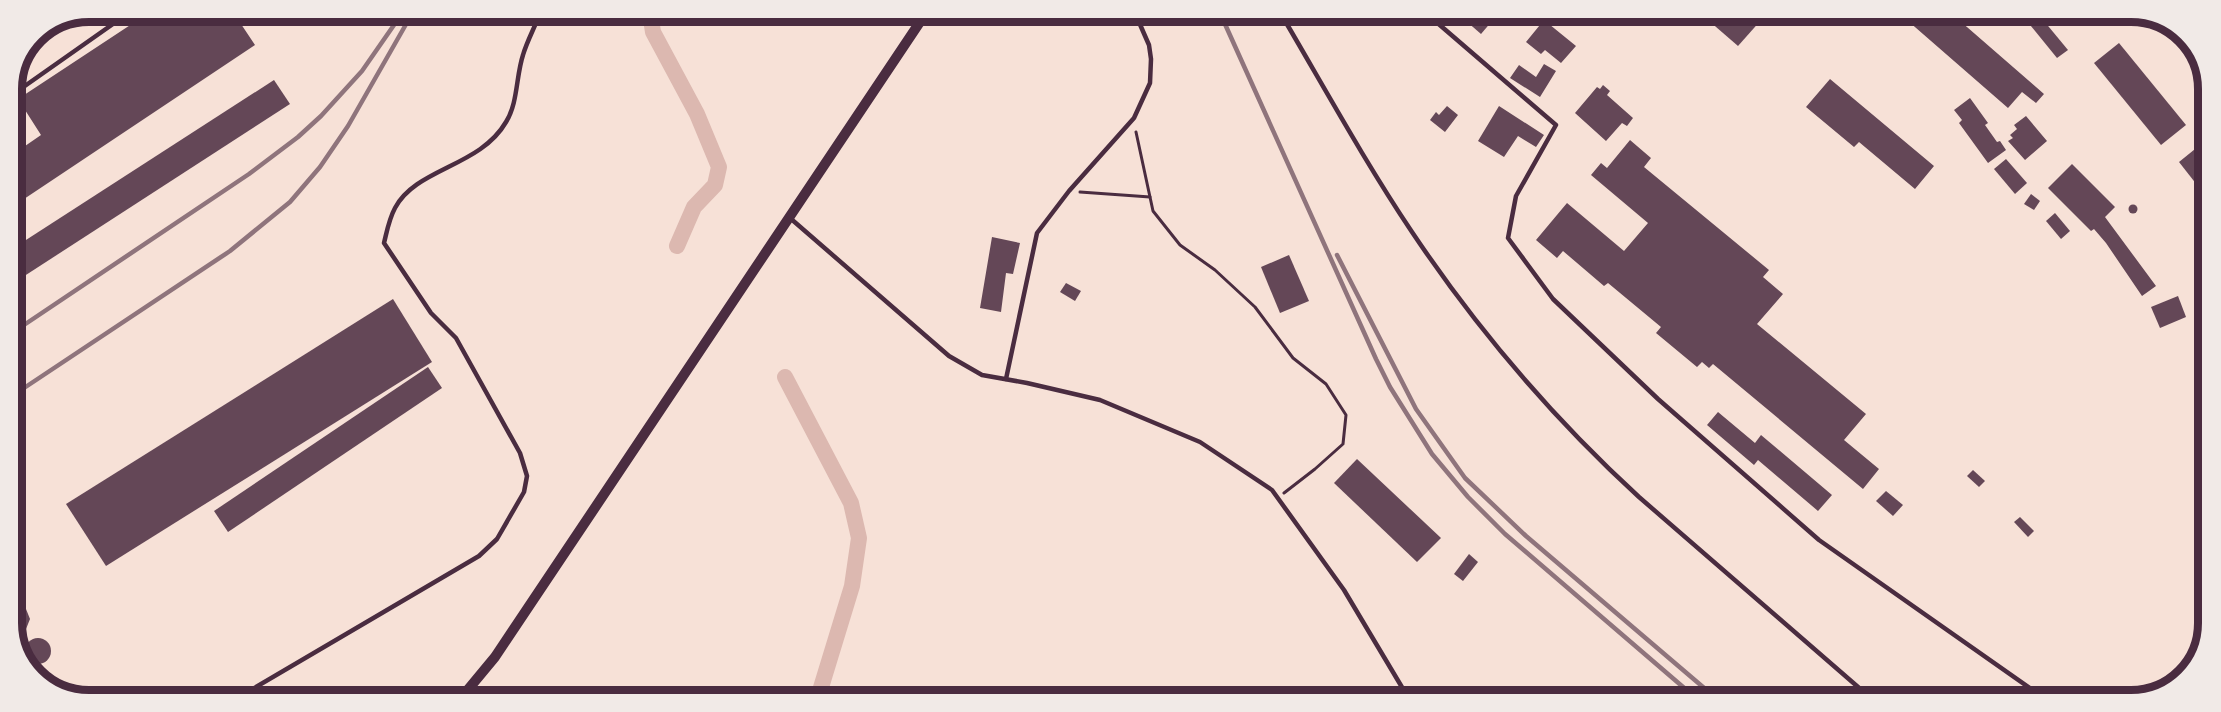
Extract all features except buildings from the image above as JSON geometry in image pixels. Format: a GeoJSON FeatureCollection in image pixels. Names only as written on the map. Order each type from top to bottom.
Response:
{"type":"FeatureCollection","features":[{"type":"Feature","properties":{"kind":"street"},"geometry":{"type":"LineString","coordinates":[[468,690],[495,657],[920,22]]}},
{"type":"Feature","properties":{"kind":"lane"},"geometry":{"type":"LineString","coordinates":[[22,88],[116,22]]}},
{"type":"Feature","properties":{"kind":"lane"},"geometry":{"type":"LineString","coordinates":[[253,690],[479,556],[497,539],[524,492],[526,477],[520,453],[456,338],[430,313],[384,243],[389,221],[396,205],[408,193],[423,180],[481,150],[507,122],[522,57],[536,22]]}},
{"type":"Feature","properties":{"kind":"lane"},"geometry":{"type":"LineString","coordinates":[[1006,380],[1037,233],[1070,191],[1134,118],[1145,97],[1151,71],[1149,45],[1139,22]]}},
{"type":"Feature","properties":{"kind":"lane"},"geometry":{"type":"LineString","coordinates":[[1286,22],[1411,231],[1461,301],[1535,393],[1608,469],[1861,690]]}},
{"type":"Feature","properties":{"kind":"lane"},"geometry":{"type":"LineString","coordinates":[[1436,22],[1556,125],[1516,196],[1508,238],[1553,299],[1658,399],[1819,540],[2033,690]]}},
{"type":"Feature","properties":{"kind":"lane"},"geometry":{"type":"LineString","coordinates":[[790,218],[949,356],[982,375],[1100,400],[1200,442],[1272,490],[1344,591],[1404,690]]}},
{"type":"Feature","properties":{"kind":"path"},"geometry":{"type":"LineString","coordinates":[[1134,118],[1153,211],[1180,245],[1215,270],[1255,307],[1293,358],[1326,384],[1346,415],[1343,444],[1278,498]]}},
{"type":"Feature","properties":{"kind":"path"},"geometry":{"type":"LineString","coordinates":[[1070,191],[1150,197]]}},
{"type":"Feature","properties":{"kind":"waterway"},"geometry":{"type":"LineString","coordinates":[[651,22],[653,32],[697,114],[719,167],[715,185],[694,207],[677,246]]}},
{"type":"Feature","properties":{"kind":"waterway"},"geometry":{"type":"LineString","coordinates":[[785,377],[851,503],[859,538],[852,586],[820,690]]}},
{"type":"Feature","properties":{"kind":"railway"},"geometry":{"type":"LineString","coordinates":[[22,326],[249,174],[298,137],[321,116],[362,71],[396,22]]}},
{"type":"Feature","properties":{"kind":"railway"},"geometry":{"type":"LineString","coordinates":[[23,389],[230,251],[290,202],[320,167],[348,126],[407,22]]}},
{"type":"Feature","properties":{"kind":"railway"},"geometry":{"type":"LineString","coordinates":[[1224,22],[1376,359],[1390,387],[1432,454],[1468,497],[1505,534],[1687,690]]}},
{"type":"Feature","properties":{"kind":"railway"},"geometry":{"type":"LineString","coordinates":[[1337,255],[1416,409],[1465,478],[1526,536],[1706,690]]}}]}
